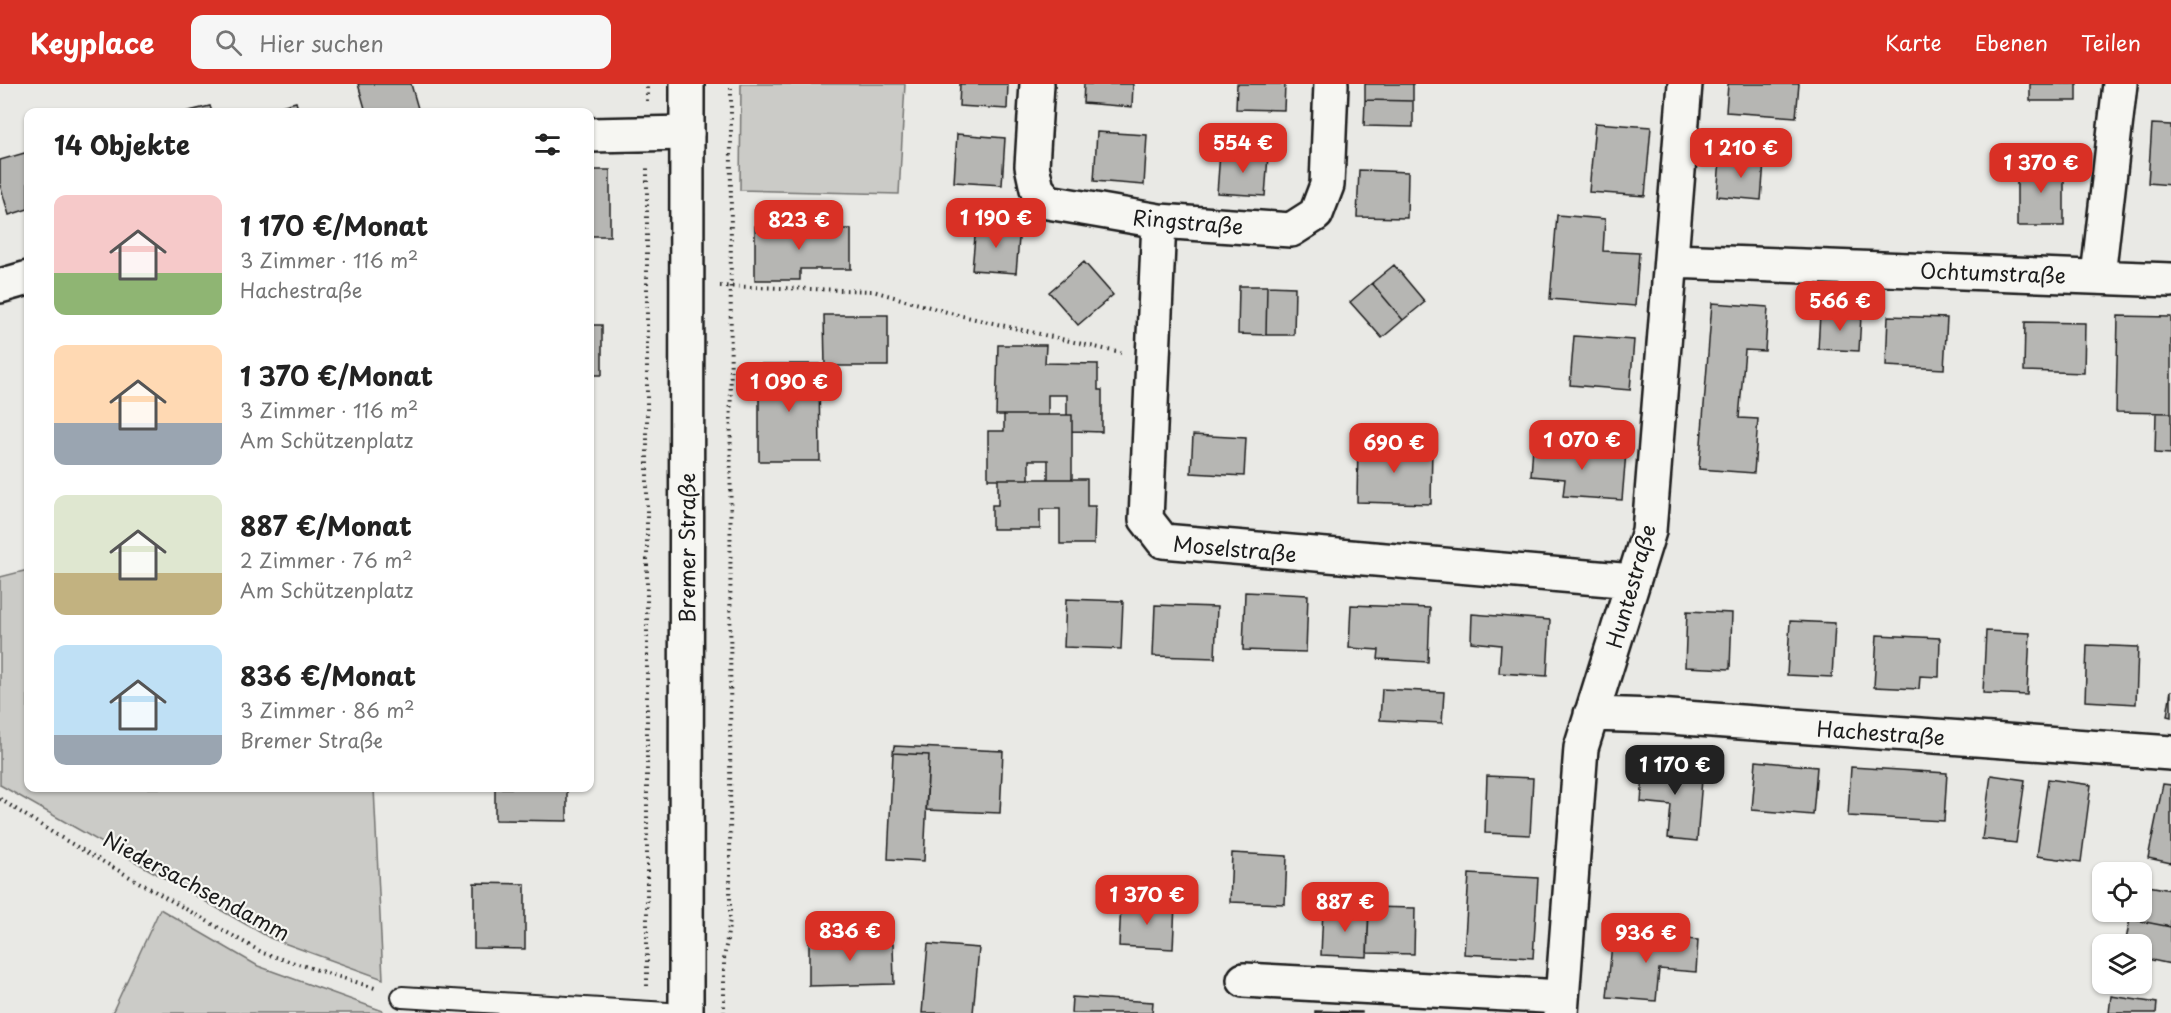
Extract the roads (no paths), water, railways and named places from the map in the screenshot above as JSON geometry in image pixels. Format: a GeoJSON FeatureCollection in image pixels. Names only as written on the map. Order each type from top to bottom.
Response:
{"type":"FeatureCollection","features":[{"type":"Feature","properties":{"kind":"street","name":"Bremer Straße"},"geometry":{"type":"LineString","coordinates":[[686,1013],[687,84]]}},
{"type":"Feature","properties":{"kind":"street","name":"Ringstraße"},"geometry":{"type":"LineString","coordinates":[[1037,84],[1032,166],[1037,189],[1048,202],[1159,221],[1291,230],[1316,214],[1327,185],[1331,84]]}},
{"type":"Feature","properties":{"kind":"street","name":"Huntestraße"},"geometry":{"type":"LineString","coordinates":[[1561,1005],[1581,748],[1649,531],[1685,84]]}},
{"type":"Feature","properties":{"kind":"street"},"geometry":{"type":"LineString","coordinates":[[2098,276],[2120,84]]}},
{"type":"Feature","properties":{"kind":"street"},"geometry":{"type":"LineString","coordinates":[[594,135],[687,133]]}},
{"type":"Feature","properties":{"kind":"street","name":"Moselstraße"},"geometry":{"type":"LineString","coordinates":[[1159,221],[1151,360],[1146,519],[1163,542],[1633,581]]}},
{"type":"Feature","properties":{"kind":"street","name":"Ochtumstraße"},"geometry":{"type":"LineString","coordinates":[[1672,261],[2171,280]]}},
{"type":"Feature","properties":{"kind":"street"},"geometry":{"type":"LineString","coordinates":[[0,286],[24,279]]}},
{"type":"Feature","properties":{"kind":"street","name":"Hachestraße"},"geometry":{"type":"LineString","coordinates":[[1591,714],[1657,716],[2171,753]]}},
{"type":"Feature","properties":{"kind":"street"},"geometry":{"type":"LineString","coordinates":[[1245,980],[1561,1005]]}},
{"type":"Feature","properties":{"kind":"lane"},"geometry":{"type":"LineString","coordinates":[[402,997],[668,1013]]}}]}
